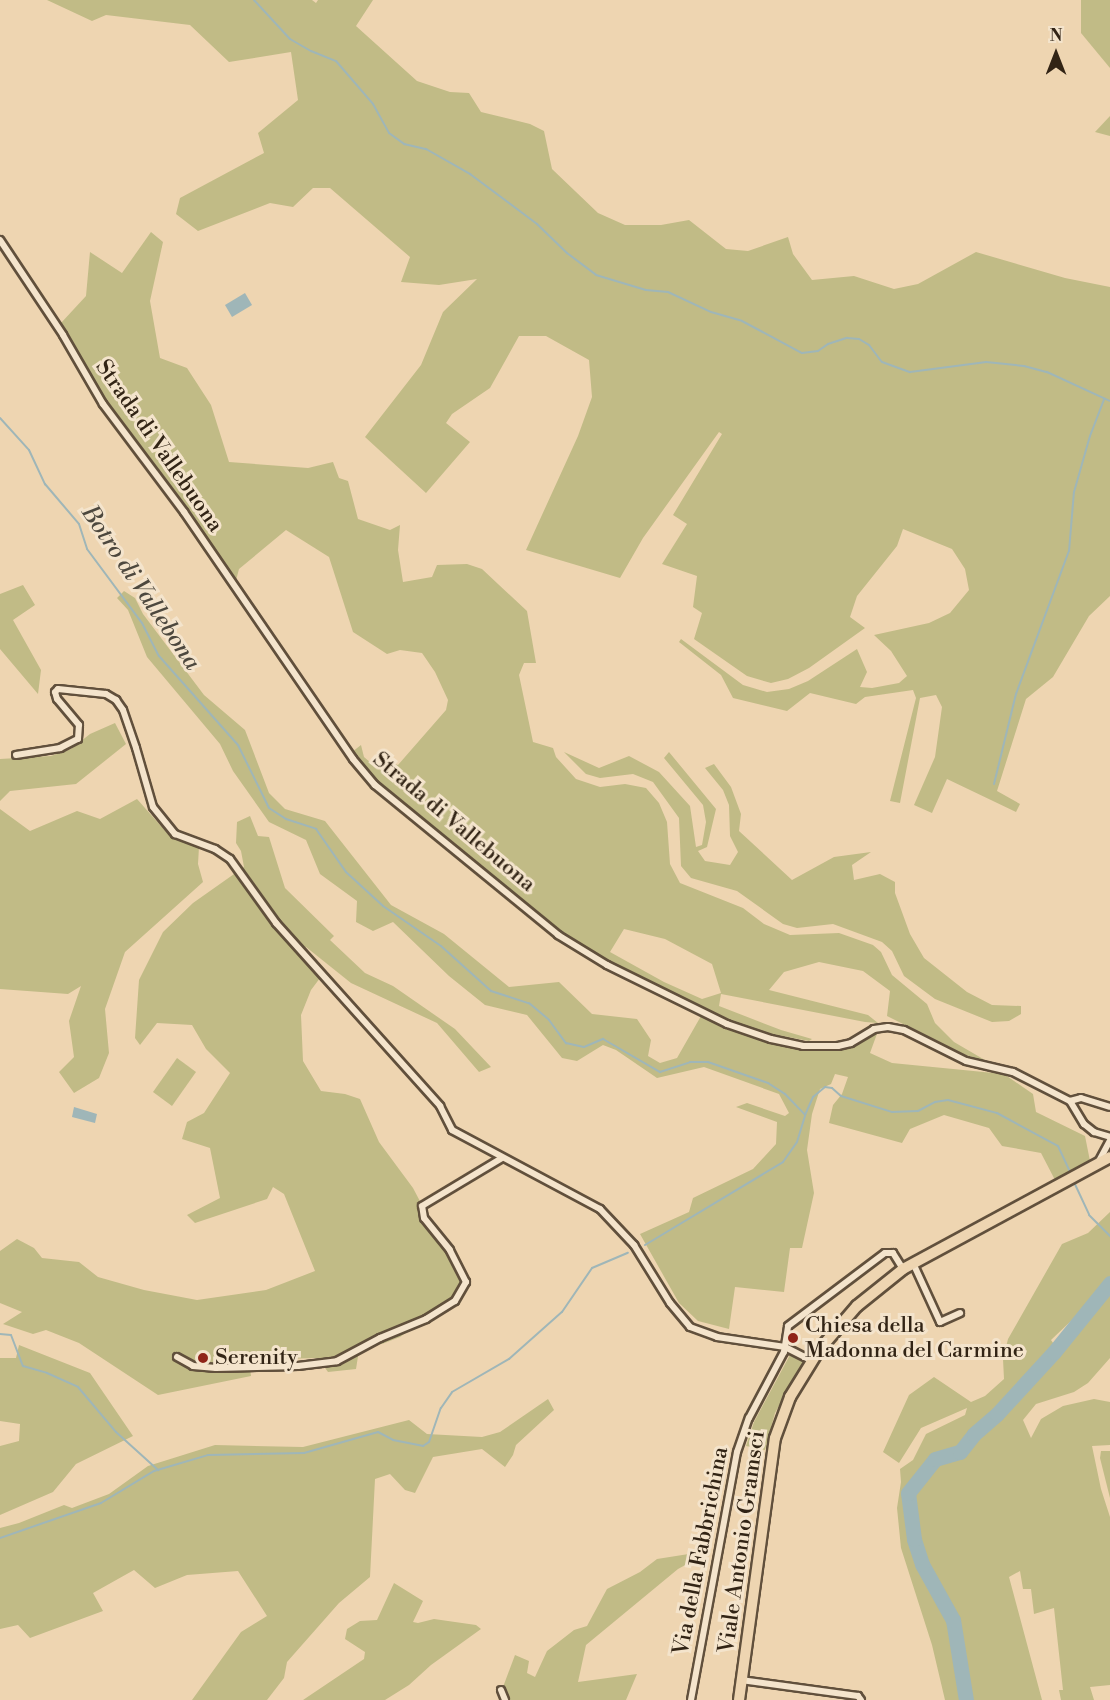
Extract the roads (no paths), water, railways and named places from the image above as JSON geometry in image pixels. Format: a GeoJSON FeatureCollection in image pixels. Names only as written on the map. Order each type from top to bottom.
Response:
{"type":"FeatureCollection","features":[{"type":"Feature","properties":{"kind":"main road","name":"Viale Antonio Gramsci"},"geometry":{"type":"LineString","coordinates":[[739,1700],[775,1438],[790,1397],[812,1361],[848,1314],[908,1266],[1110,1157]]}},
{"type":"Feature","properties":{"kind":"street","name":"Strada di Vallebuona"},"geometry":{"type":"LineString","coordinates":[[0,240],[63,335],[103,404],[184,512],[353,759],[375,785],[558,935],[607,965],[727,1024],[771,1039],[803,1046],[838,1046],[851,1043],[874,1029],[888,1027],[904,1030],[966,1060],[1013,1072],[1070,1101]]}},
{"type":"Feature","properties":{"kind":"street"},"geometry":{"type":"LineString","coordinates":[[16,755],[65,747],[78,739],[79,725],[57,699],[55,692],[58,688],[106,694],[116,700],[123,710],[153,807],[175,834],[215,849],[230,859],[276,923],[441,1106],[452,1130],[600,1209],[637,1248],[670,1303],[690,1327],[717,1337],[785,1347],[812,1361]]}},
{"type":"Feature","properties":{"kind":"street"},"geometry":{"type":"LineString","coordinates":[[1097,1164],[1110,1139],[1094,1132],[1084,1124],[1070,1101],[1081,1098],[1110,1107]]}},
{"type":"Feature","properties":{"kind":"street"},"geometry":{"type":"LineString","coordinates":[[177,1357],[193,1366],[216,1368],[298,1366],[337,1361],[380,1338],[426,1319],[455,1301],[466,1282],[450,1250],[424,1218],[422,1206],[502,1158]]}},
{"type":"Feature","properties":{"kind":"street","name":"Via della Fabbrichina"},"geometry":{"type":"LineString","coordinates":[[691,1700],[737,1452],[749,1418],[785,1347],[787,1329],[793,1320],[884,1253],[893,1253],[908,1266]]}},
{"type":"Feature","properties":{"kind":"street"},"geometry":{"type":"LineString","coordinates":[[908,1266],[940,1322],[960,1313]]}},
{"type":"Feature","properties":{"kind":"street"},"geometry":{"type":"LineString","coordinates":[[741,1680],[859,1698]]}},
{"type":"Feature","properties":{"kind":"street"},"geometry":{"type":"LineString","coordinates":[[501,1690],[505,1700]]}},
{"type":"Feature","properties":{"kind":"water"},"geometry":{"type":"Polygon","coordinates":[[[245,293],[252,305],[232,317],[225,305],[245,293]]]}},
{"type":"Feature","properties":{"kind":"water"},"geometry":{"type":"Polygon","coordinates":[[[74,1107],[97,1114],[95,1123],[72,1117],[74,1107]]]}},
{"type":"Feature","properties":{"kind":"waterway"},"geometry":{"type":"LineString","coordinates":[[254,0],[290,39],[336,61],[373,104],[389,133],[404,144],[426,149],[470,174],[537,224],[567,253],[596,275],[646,290],[668,292],[711,312],[742,321],[802,353],[818,351],[828,344],[847,338],[859,339],[869,345],[882,362],[910,372],[986,362],[1024,366],[1047,372],[1110,401]]}},
{"type":"Feature","properties":{"kind":"waterway"},"geometry":{"type":"LineString","coordinates":[[994,784],[1016,694],[1069,551],[1074,492],[1090,436],[1104,399]]}},
{"type":"Feature","properties":{"kind":"waterway","name":"Botro di Vallebona"},"geometry":{"type":"LineString","coordinates":[[0,418],[29,450],[45,484],[79,524],[87,549],[142,623],[159,656],[238,745],[269,808],[286,819],[316,829],[346,872],[383,906],[441,946],[491,991],[529,1003],[549,1020],[566,1043],[584,1047],[603,1039],[660,1072],[690,1062],[708,1062],[768,1083],[785,1094],[805,1115],[813,1097],[825,1087],[832,1088],[841,1096],[892,1112],[918,1111],[935,1102],[948,1100],[997,1113],[1058,1146],[1071,1174]]}},
{"type":"Feature","properties":{"kind":"waterway"},"geometry":{"type":"LineString","coordinates":[[645,1245],[783,1162],[797,1142],[805,1115]]}},
{"type":"Feature","properties":{"kind":"waterway","name":"Botro di Vallebona"},"geometry":{"type":"LineString","coordinates":[[1073,1180],[1089,1215],[1110,1236]]}},
{"type":"Feature","properties":{"kind":"waterway"},"geometry":{"type":"LineString","coordinates":[[0,1538],[101,1503],[154,1471],[208,1455],[304,1453],[378,1432],[393,1440],[423,1446],[429,1442],[441,1408],[452,1392],[509,1359],[562,1312],[592,1268],[628,1253]]}},
{"type":"Feature","properties":{"kind":"waterway"},"geometry":{"type":"LineString","coordinates":[[966,1700],[953,1620],[922,1564],[914,1539],[908,1493],[935,1459],[960,1452],[974,1434],[997,1414],[1054,1352],[1110,1283]]}},
{"type":"Feature","properties":{"kind":"waterway"},"geometry":{"type":"LineString","coordinates":[[0,1334],[11,1335],[23,1366],[47,1373],[78,1387],[116,1432],[158,1470]]}},
{"type":"Feature","properties":{"kind":"place","name":"Chiesa della Madonna del Carmine"},"geometry":{"type":"Point","coordinates":[793,1338]}},
{"type":"Feature","properties":{"kind":"place","name":"Serenity"},"geometry":{"type":"Point","coordinates":[203,1358]}}]}
